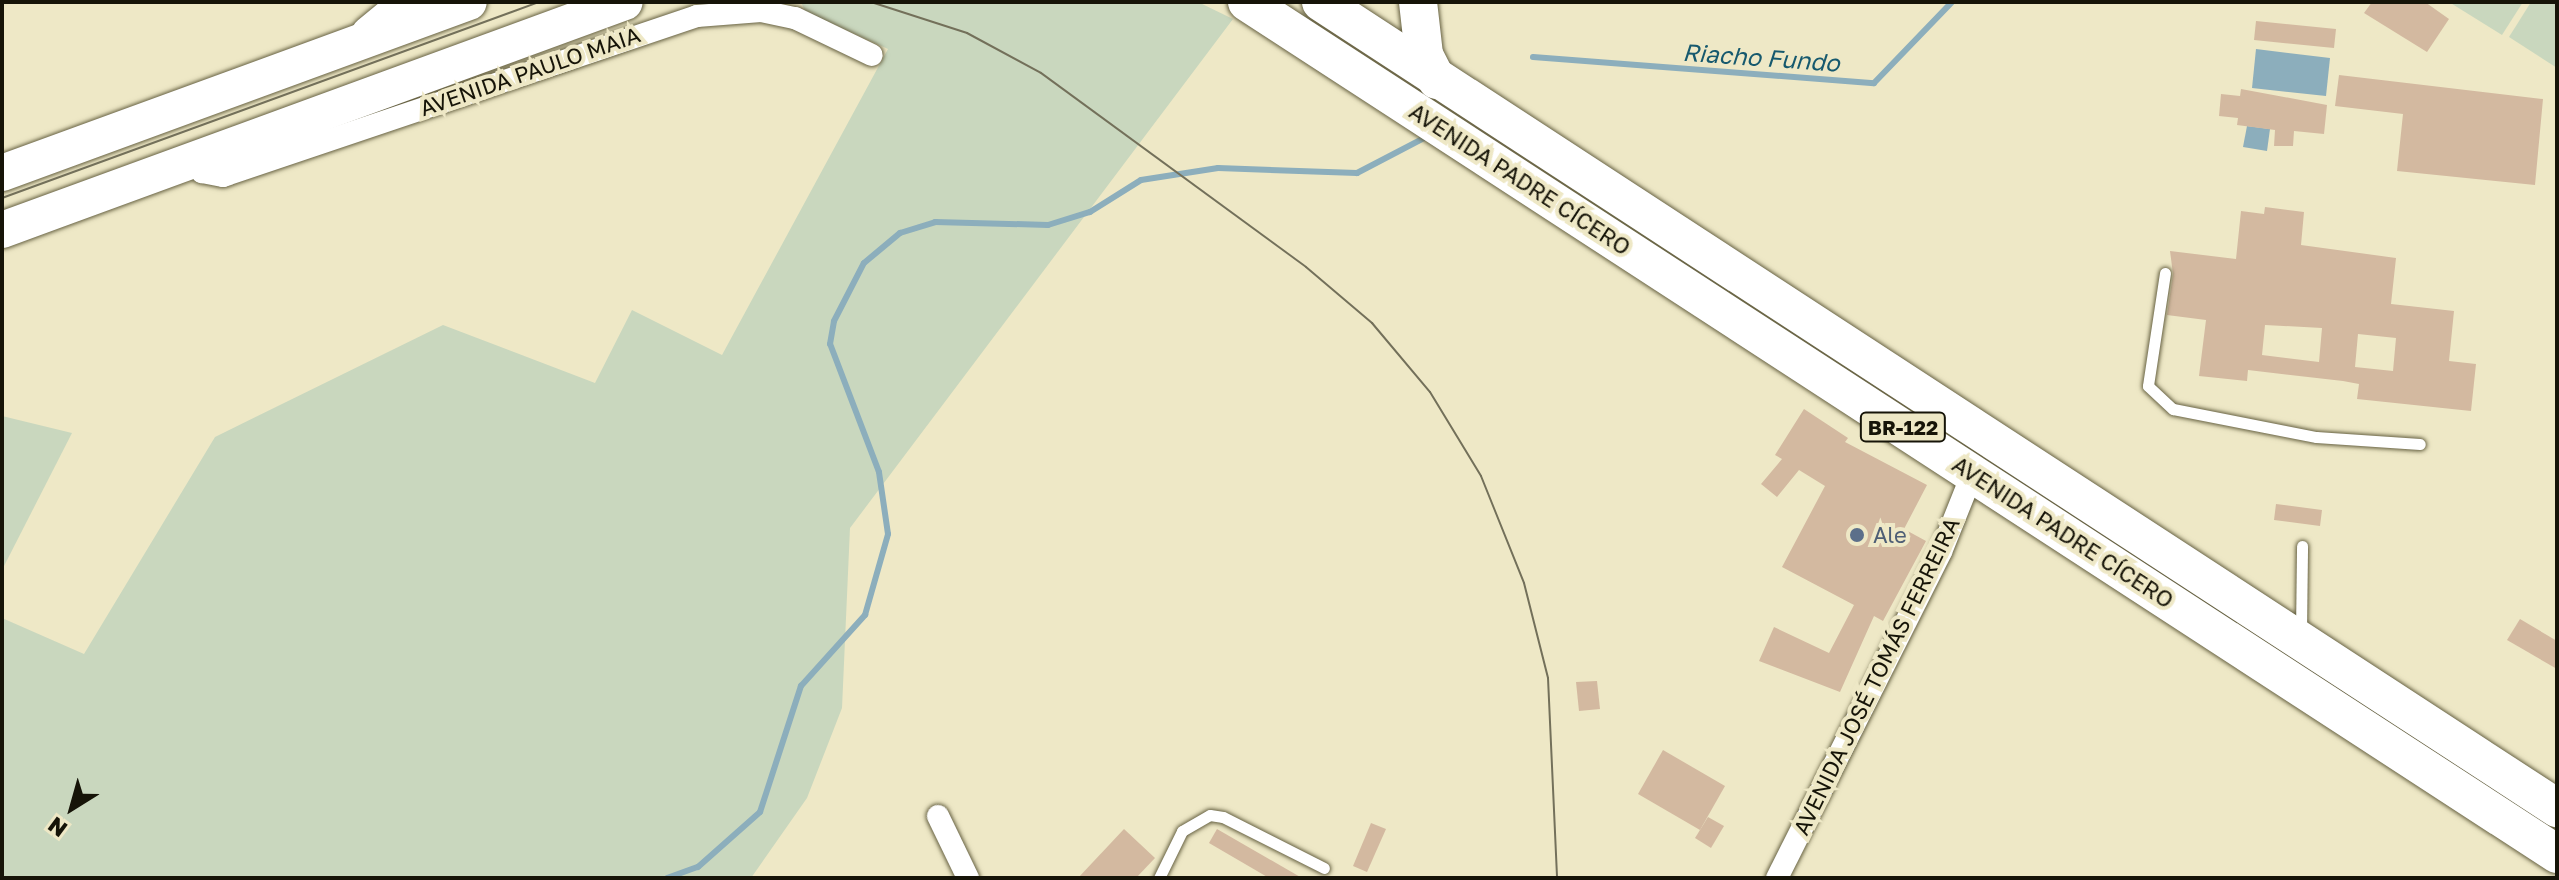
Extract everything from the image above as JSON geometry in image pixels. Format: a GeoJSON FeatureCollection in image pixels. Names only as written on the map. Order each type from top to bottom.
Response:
{"type":"FeatureCollection","features":[{"type":"Feature","properties":{"kind":"highway"},"geometry":{"type":"LineString","coordinates":[[370,35],[410,2]]}},
{"type":"Feature","properties":{"kind":"highway","name":"AVENIDA PADRE CÍCERO"},"geometry":{"type":"LineString","coordinates":[[1222,2],[1256,8],[2557,854]]}},
{"type":"Feature","properties":{"kind":"highway","name":"AVENIDA PADRE CÍCERO"},"geometry":{"type":"LineString","coordinates":[[1321,2],[2557,808]]}},
{"type":"Feature","properties":{"kind":"highway"},"geometry":{"type":"LineString","coordinates":[[1418,2],[1424,55],[1437,80]]}},
{"type":"Feature","properties":{"kind":"main road"},"geometry":{"type":"LineString","coordinates":[[2,173],[370,35],[469,2]]}},
{"type":"Feature","properties":{"kind":"main road"},"geometry":{"type":"LineString","coordinates":[[2,230],[625,2]]}},
{"type":"Feature","properties":{"kind":"street","name":"AVENIDA PAULO MAIA"},"geometry":{"type":"LineString","coordinates":[[194,161],[202,172],[223,176],[697,16],[761,11],[795,18],[872,55]]}},
{"type":"Feature","properties":{"kind":"street","name":"AVENIDA JOSÉ TOMÁS FERREIRA"},"geometry":{"type":"LineString","coordinates":[[1777,878],[1941,552],[1973,472]]}},
{"type":"Feature","properties":{"kind":"street"},"geometry":{"type":"LineString","coordinates":[[938,816],[968,878]]}},
{"type":"Feature","properties":{"kind":"lane"},"geometry":{"type":"LineString","coordinates":[[2165,273],[2148,386],[2173,409],[2316,437],[2420,444]]}},
{"type":"Feature","properties":{"kind":"lane"},"geometry":{"type":"LineString","coordinates":[[2301,641],[2302,546]]}},
{"type":"Feature","properties":{"kind":"lane"},"geometry":{"type":"LineString","coordinates":[[1159,878],[1182,831],[1210,815],[1223,817],[1324,868]]}},
{"type":"Feature","properties":{"kind":"green space"},"geometry":{"type":"Polygon","coordinates":[[[801,2],[1198,2],[1233,19],[850,528],[842,708],[807,798],[751,878],[2,878],[2,618],[84,654],[215,437],[443,325],[595,383],[632,310],[722,355],[888,49],[805,11],[801,2]]]}},
{"type":"Feature","properties":{"kind":"green space"},"geometry":{"type":"Polygon","coordinates":[[[2449,2],[2523,2],[2502,35],[2449,2]]]}},
{"type":"Feature","properties":{"kind":"green space"},"geometry":{"type":"Polygon","coordinates":[[[2531,2],[2557,2],[2557,68],[2509,37],[2531,2]]]}},
{"type":"Feature","properties":{"kind":"green space"},"geometry":{"type":"Polygon","coordinates":[[[2,416],[72,433],[2,570],[2,416]]]}},
{"type":"Feature","properties":{"kind":"water"},"geometry":{"type":"Polygon","coordinates":[[[2256,49],[2330,58],[2326,96],[2252,88],[2256,49]]]}},
{"type":"Feature","properties":{"kind":"water"},"geometry":{"type":"Polygon","coordinates":[[[2247,126],[2270,129],[2267,151],[2243,147],[2247,126]]]}},
{"type":"Feature","properties":{"kind":"building"},"geometry":{"type":"Polygon","coordinates":[[[2372,2],[2425,2],[2449,19],[2427,52],[2364,13],[2372,2]]]}},
{"type":"Feature","properties":{"kind":"building"},"geometry":{"type":"Polygon","coordinates":[[[2256,21],[2336,29],[2334,48],[2254,40],[2256,21]]]}},
{"type":"Feature","properties":{"kind":"building"},"geometry":{"type":"Polygon","coordinates":[[[2339,75],[2543,99],[2535,185],[2397,171],[2403,114],[2335,106],[2339,75]]]}},
{"type":"Feature","properties":{"kind":"building"},"geometry":{"type":"Polygon","coordinates":[[[2241,89],[2327,105],[2324,134],[2294,131],[2293,146],[2274,146],[2275,130],[2237,125],[2238,118],[2219,116],[2221,94],[2240,96],[2241,89]]]}},
{"type":"Feature","properties":{"kind":"building"},"geometry":{"type":"Polygon","coordinates":[[[2265,207],[2304,212],[2301,245],[2396,258],[2391,304],[2454,311],[2449,361],[2476,364],[2471,411],[2357,399],[2359,384],[2343,381],[2248,370],[2247,381],[2199,376],[2206,320],[2167,315],[2173,274],[2170,251],[2236,259],[2241,211],[2264,214],[2265,207]],[[2265,325],[2262,355],[2319,362],[2322,328],[2265,325]],[[2358,334],[2355,367],[2393,371],[2396,338],[2358,334]]]}},
{"type":"Feature","properties":{"kind":"building","name":"Ale"},"geometry":{"type":"Polygon","coordinates":[[[1804,409],[1848,438],[1845,442],[1927,485],[1904,529],[1926,541],[1883,621],[1874,616],[1840,692],[1759,661],[1774,627],[1829,653],[1854,605],[1782,567],[1825,486],[1799,470],[1777,497],[1761,484],[1782,459],[1775,455],[1804,409]]]}},
{"type":"Feature","properties":{"kind":"building"},"geometry":{"type":"Polygon","coordinates":[[[2276,504],[2322,510],[2320,526],[2274,520],[2276,504]]]}},
{"type":"Feature","properties":{"kind":"building"},"geometry":{"type":"Polygon","coordinates":[[[2520,619],[2557,641],[2557,669],[2507,640],[2520,619]]]}},
{"type":"Feature","properties":{"kind":"building"},"geometry":{"type":"Polygon","coordinates":[[[1597,681],[1600,709],[1579,711],[1576,682],[1597,681]]]}},
{"type":"Feature","properties":{"kind":"building"},"geometry":{"type":"Polygon","coordinates":[[[1663,750],[1725,786],[1700,830],[1638,794],[1663,750]]]}},
{"type":"Feature","properties":{"kind":"building"},"geometry":{"type":"Polygon","coordinates":[[[1708,817],[1724,826],[1711,848],[1695,838],[1708,817]]]}},
{"type":"Feature","properties":{"kind":"building"},"geometry":{"type":"Polygon","coordinates":[[[1371,823],[1386,829],[1367,872],[1353,866],[1371,823]]]}},
{"type":"Feature","properties":{"kind":"building"},"geometry":{"type":"Polygon","coordinates":[[[1124,829],[1155,858],[1136,878],[1078,878],[1124,829]]]}},
{"type":"Feature","properties":{"kind":"building"},"geometry":{"type":"Polygon","coordinates":[[[1217,829],[1302,878],[1269,878],[1209,843],[1217,829]]]}},
{"type":"Feature","properties":{"kind":"waterway","name":"Riacho Fundo"},"geometry":{"type":"LineString","coordinates":[[1533,57],[1874,83],[1952,2]]}},
{"type":"Feature","properties":{"kind":"waterway","name":"Riacho Fundo"},"geometry":{"type":"LineString","coordinates":[[667,878],[698,867],[760,812],[801,686],[865,615],[888,534],[879,472],[830,344],[834,321],[864,263],[900,233],[935,222],[1048,225],[1090,212],[1141,180],[1218,168],[1357,173],[1424,138]]}},
{"type":"Feature","properties":{"kind":"tram line"},"geometry":{"type":"LineString","coordinates":[[2,198],[539,2]]}},
{"type":"Feature","properties":{"kind":"tram line"},"geometry":{"type":"LineString","coordinates":[[871,2],[967,33],[1041,73],[1306,267],[1372,323],[1430,392],[1481,476],[1524,583],[1548,678],[1557,878]]}},
{"type":"Feature","properties":{"kind":"place","name":"Ale"},"geometry":{"type":"Point","coordinates":[1857,535]}}]}
